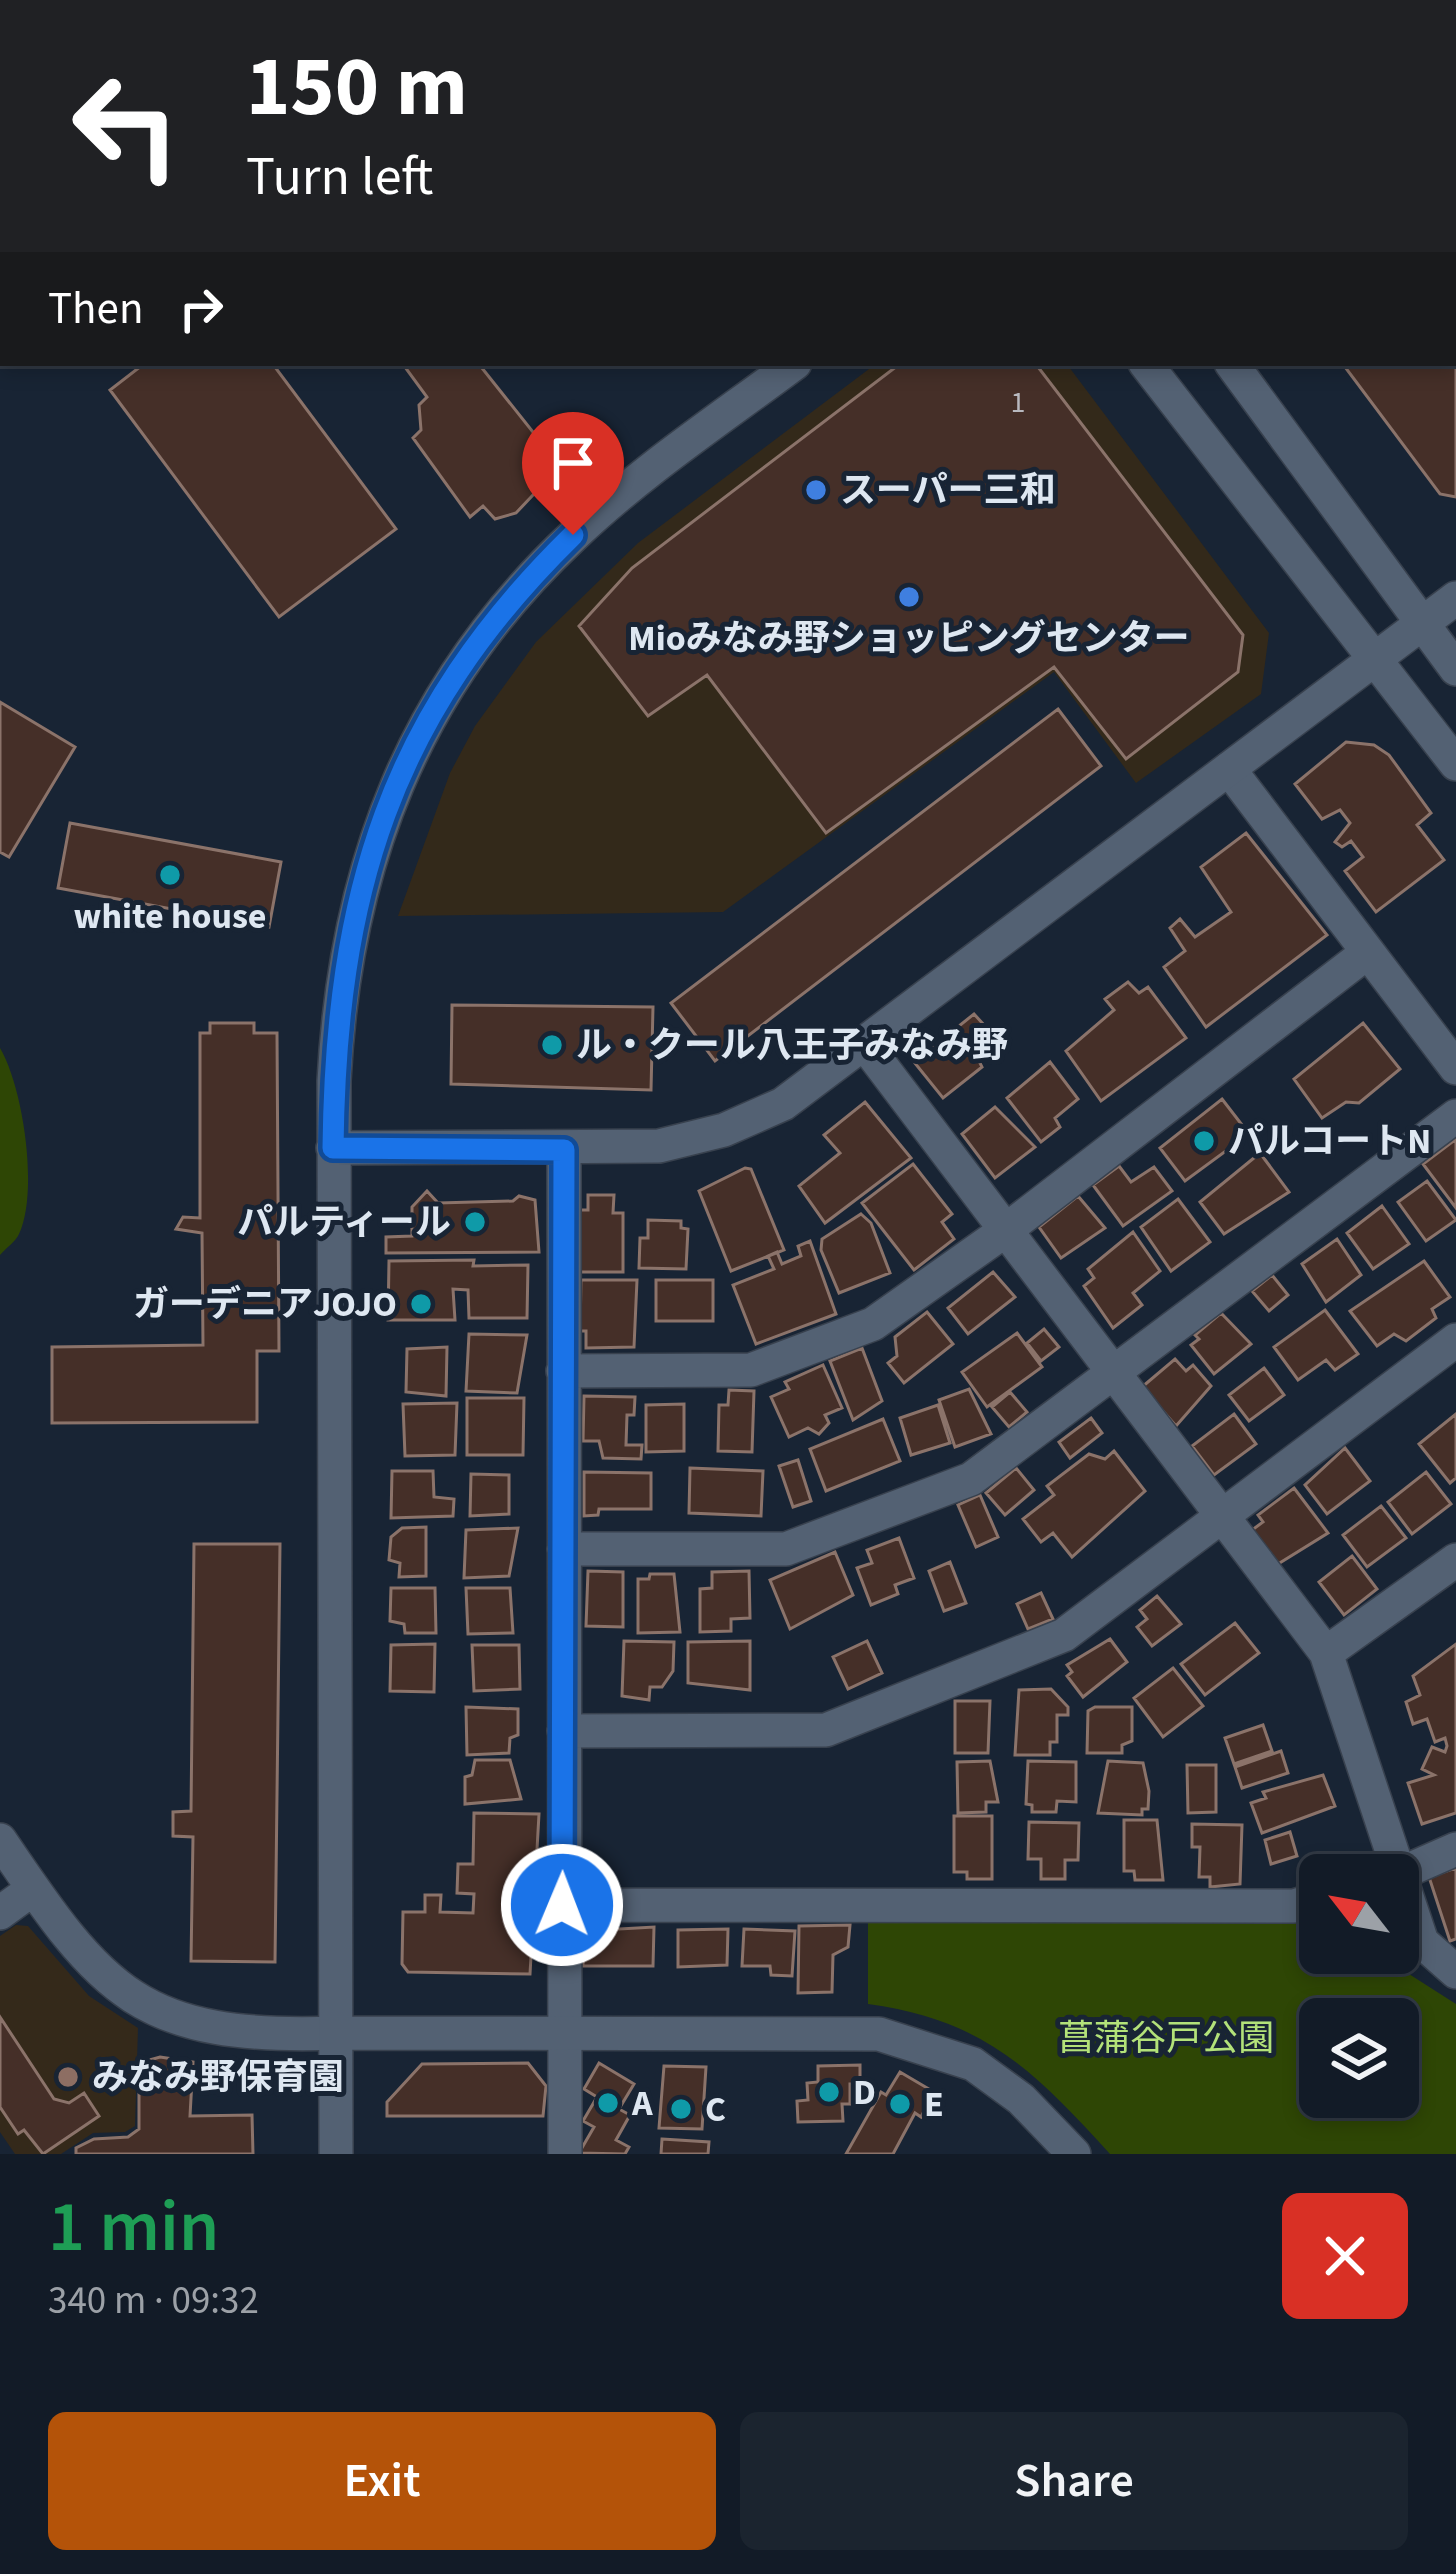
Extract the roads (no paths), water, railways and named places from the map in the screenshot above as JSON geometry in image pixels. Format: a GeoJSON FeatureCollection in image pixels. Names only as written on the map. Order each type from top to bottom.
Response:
{"type":"FeatureCollection","features":[{"type":"Feature","properties":{"kind":"street"},"geometry":{"type":"LineString","coordinates":[[337,2154],[333,1148],[337,1016],[351,924],[391,795],[429,716],[494,619],[573,535],[791,366]]}},
{"type":"Feature","properties":{"kind":"street"},"geometry":{"type":"LineString","coordinates":[[1146,366],[1456,764]]}},
{"type":"Feature","properties":{"kind":"street"},"geometry":{"type":"LineString","coordinates":[[1233,366],[1456,669]]}},
{"type":"Feature","properties":{"kind":"street"},"geometry":{"type":"LineString","coordinates":[[333,1148],[659,1146],[724,1130],[783,1104],[1456,598]]}},
{"type":"Feature","properties":{"kind":"street"},"geometry":{"type":"LineString","coordinates":[[1229,769],[1456,1068]]}},
{"type":"Feature","properties":{"kind":"street"},"geometry":{"type":"LineString","coordinates":[[563,1371],[751,1370],[873,1324],[1006,1230],[1368,952]]}},
{"type":"Feature","properties":{"kind":"street"},"geometry":{"type":"LineString","coordinates":[[864,1043],[1326,1653],[1393,1854]]}},
{"type":"Feature","properties":{"kind":"street"},"geometry":{"type":"LineString","coordinates":[[564,1549],[786,1550],[987,1471],[1456,1116]]}},
{"type":"Feature","properties":{"kind":"street"},"geometry":{"type":"LineString","coordinates":[[564,1150],[565,2154]]}},
{"type":"Feature","properties":{"kind":"street"},"geometry":{"type":"LineString","coordinates":[[564,1731],[826,1730],[1064,1635],[1456,1340]]}},
{"type":"Feature","properties":{"kind":"street"},"geometry":{"type":"LineString","coordinates":[[1326,1653],[1456,1559]]}},
{"type":"Feature","properties":{"kind":"street"},"geometry":{"type":"LineString","coordinates":[[0,1840],[82,1957],[143,2003],[232,2031],[901,2037],[947,2052],[997,2079],[1074,2154]]}},
{"type":"Feature","properties":{"kind":"street"},"geometry":{"type":"LineString","coordinates":[[1419,1866],[1456,1849]]}},
{"type":"Feature","properties":{"kind":"street"},"geometry":{"type":"LineString","coordinates":[[0,1913],[33,1889]]}},
{"type":"Feature","properties":{"kind":"street"},"geometry":{"type":"LineString","coordinates":[[562,1905],[1299,1904]]}},
{"type":"Feature","properties":{"kind":"street"},"geometry":{"type":"LineString","coordinates":[[1419,1933],[1422,1942],[1456,1972]]}},
{"type":"Feature","properties":{"kind":"place","name":"スーパー三和"},"geometry":{"type":"Point","coordinates":[816,490]}},
{"type":"Feature","properties":{"kind":"place","name":"Mioみなみ野ショッピングセンター"},"geometry":{"type":"Point","coordinates":[909,597]}},
{"type":"Feature","properties":{"kind":"place","name":"white house"},"geometry":{"type":"Point","coordinates":[170,875]}},
{"type":"Feature","properties":{"kind":"place","name":"ル・クール八王子みなみ野"},"geometry":{"type":"Point","coordinates":[552,1045]}},
{"type":"Feature","properties":{"kind":"place","name":"パルコートN"},"geometry":{"type":"Point","coordinates":[1204,1141]}},
{"type":"Feature","properties":{"kind":"place","name":"パルティール"},"geometry":{"type":"Point","coordinates":[475,1222]}},
{"type":"Feature","properties":{"kind":"place","name":"ガーデニアJOJO"},"geometry":{"type":"Point","coordinates":[421,1304]}},
{"type":"Feature","properties":{"kind":"place","name":"みなみ野保育園"},"geometry":{"type":"Point","coordinates":[68,2077]}},
{"type":"Feature","properties":{"kind":"place","name":"D"},"geometry":{"type":"Point","coordinates":[829,2092]}},
{"type":"Feature","properties":{"kind":"place","name":"A"},"geometry":{"type":"Point","coordinates":[608,2103]}},
{"type":"Feature","properties":{"kind":"place","name":"E"},"geometry":{"type":"Point","coordinates":[900,2104]}},
{"type":"Feature","properties":{"kind":"place","name":"C"},"geometry":{"type":"Point","coordinates":[681,2109]}},
{"type":"Feature","properties":{"kind":"park label","name":"菖蒲谷戸公園"},"geometry":{"type":"Point","coordinates":[1166,2038]}}]}
